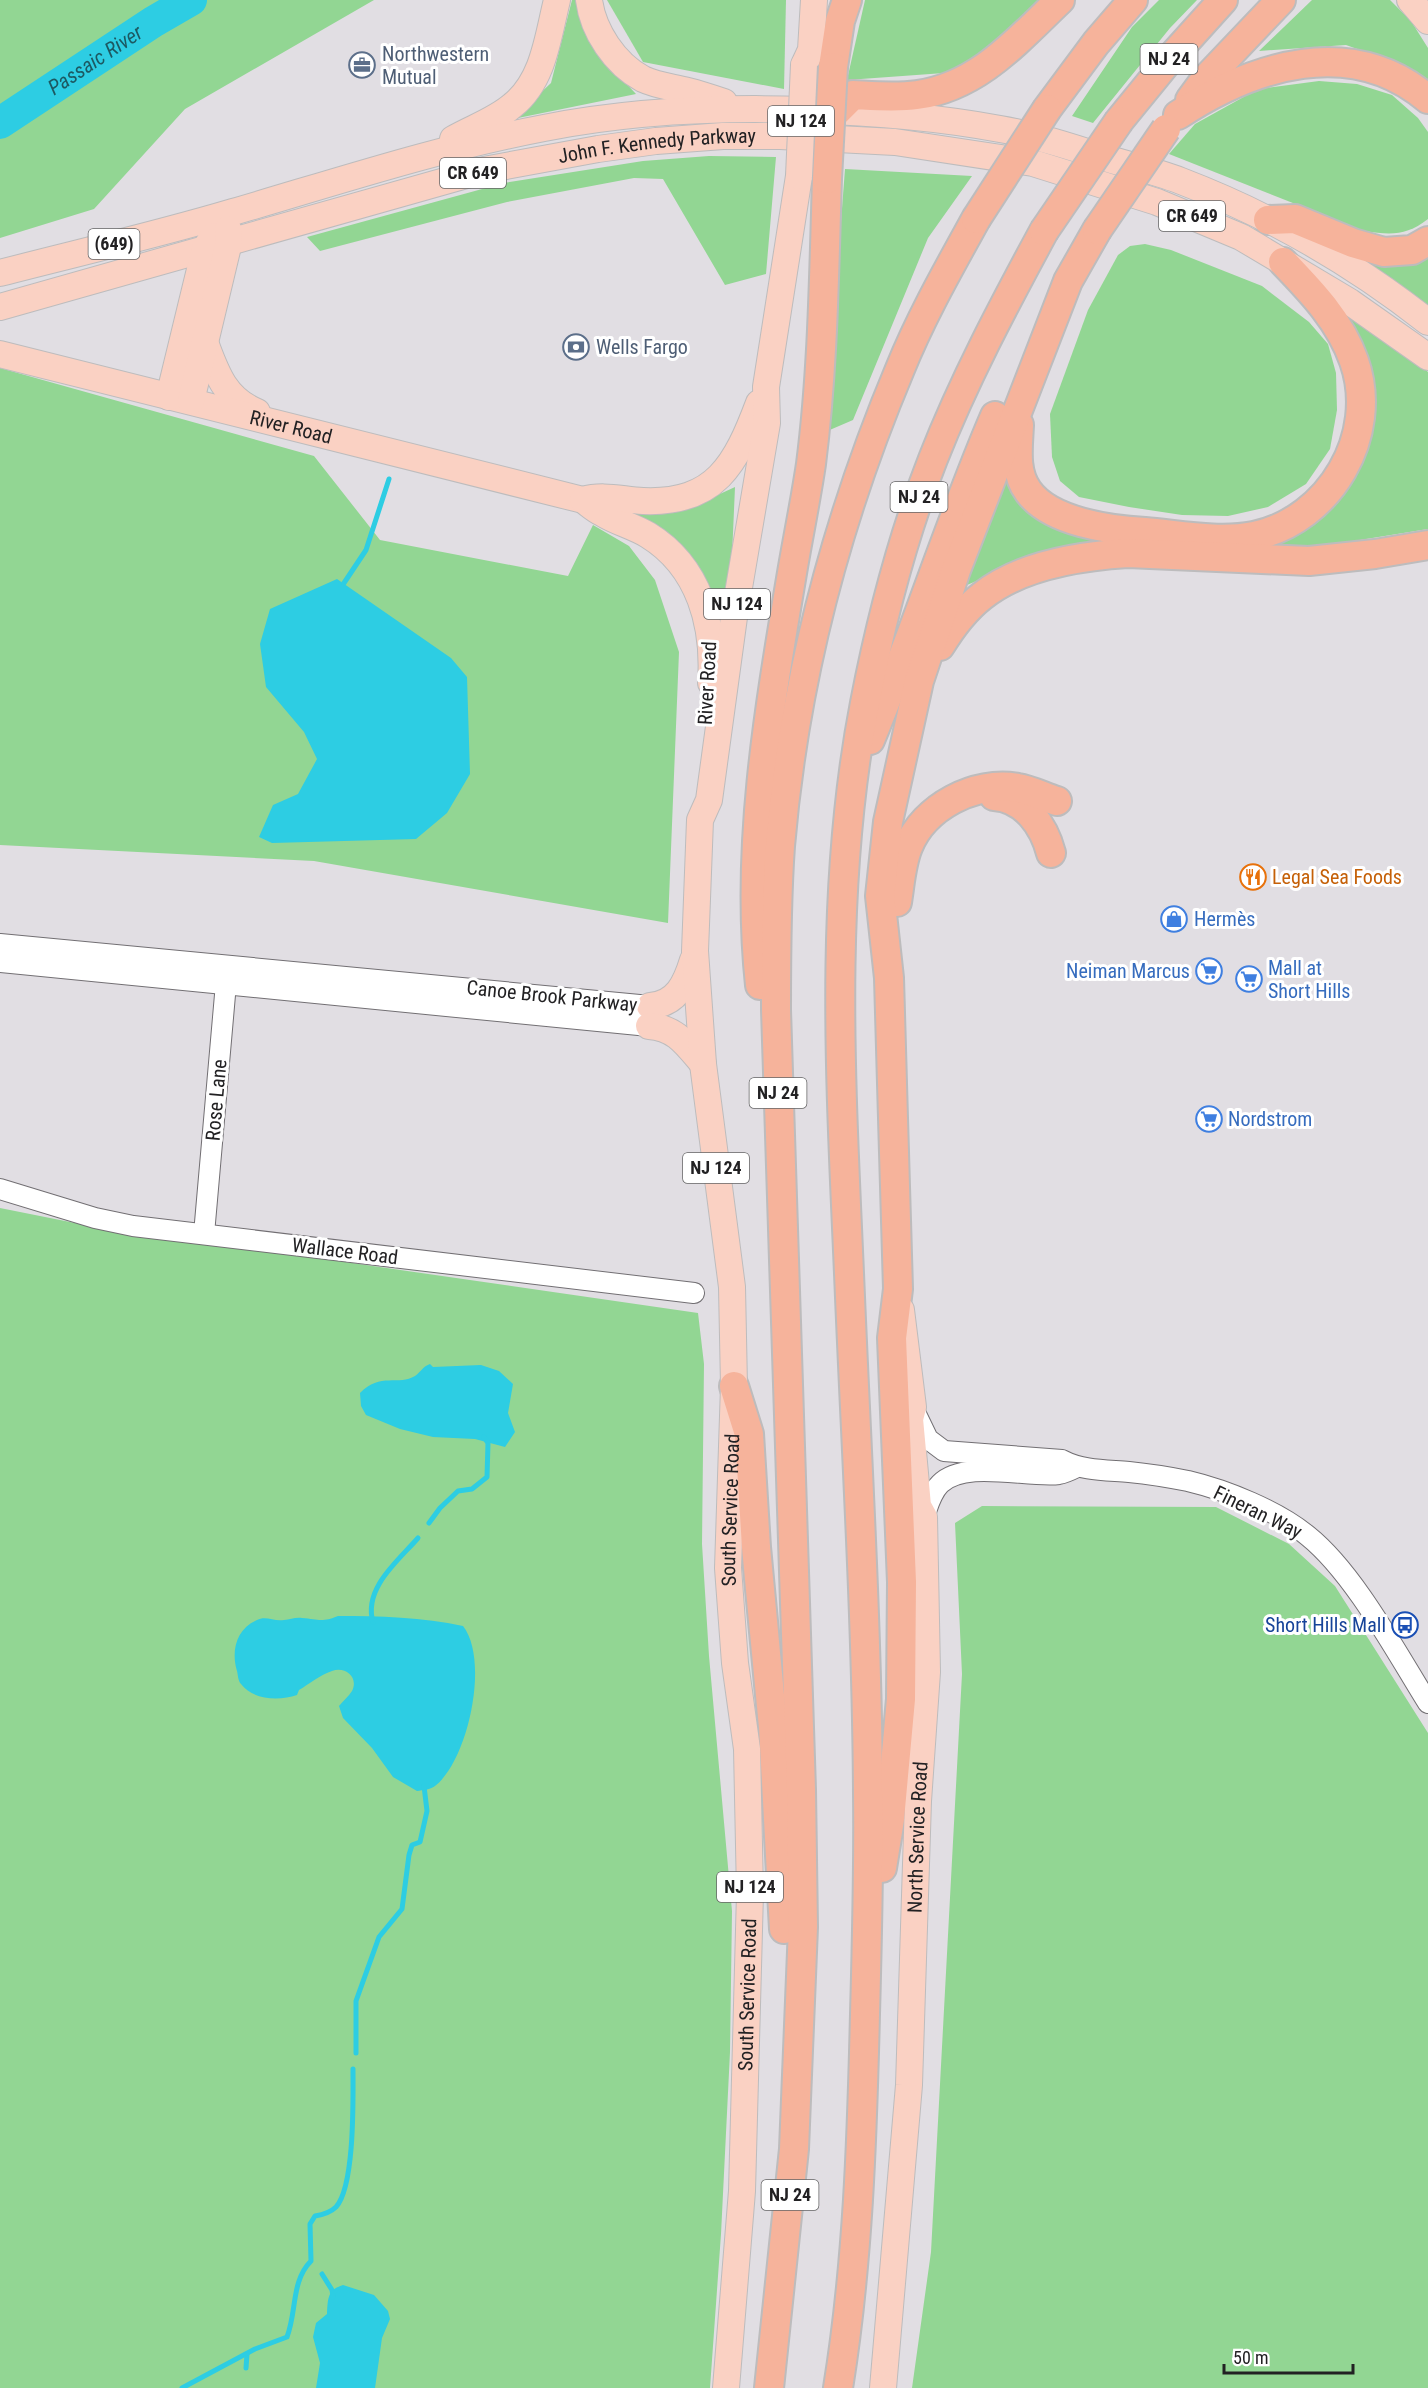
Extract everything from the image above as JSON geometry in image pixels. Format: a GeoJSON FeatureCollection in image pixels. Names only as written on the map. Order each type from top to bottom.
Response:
{"type":"FeatureCollection","features":[{"type":"Feature","properties":{"kind":"highway"},"geometry":{"type":"LineString","coordinates":[[783,1197],[756,949],[759,807],[768,718],[811,465],[819,390],[833,67],[840,21],[848,0]]}},
{"type":"Feature","properties":{"kind":"highway"},"geometry":{"type":"LineString","coordinates":[[837,111],[853,95],[918,95],[938,90],[973,76],[1005,53],[1060,0]]}},
{"type":"Feature","properties":{"kind":"highway","name":"NJ 24"},"geometry":{"type":"LineString","coordinates":[[769,2388],[794,2149],[803,1927],[801,1790],[776,1010],[780,846],[792,747],[809,650],[832,557],[865,458],[900,367],[976,219],[1047,109],[1096,43],[1133,0]]}},
{"type":"Feature","properties":{"kind":"highway","name":"NJ 24"},"geometry":{"type":"LineString","coordinates":[[838,2388],[848,2326],[863,2107],[868,1804],[867,1712],[846,1188],[840,959],[843,878],[852,783],[875,654],[906,536],[932,461],[988,336],[1044,231],[1119,121],[1168,61],[1223,0]]}},
{"type":"Feature","properties":{"kind":"highway"},"geometry":{"type":"LineString","coordinates":[[866,1959],[890,1819],[901,1699],[902,1582],[892,1338],[898,1289],[889,978],[880,896],[888,822],[919,681],[956,570],[1068,281],[1097,230],[1172,122],[1204,81],[1281,0]]}},
{"type":"Feature","properties":{"kind":"highway"},"geometry":{"type":"LineString","coordinates":[[1172,122],[1224,88],[1285,67],[1306,63],[1351,64],[1374,69],[1402,81],[1428,99]]}},
{"type":"Feature","properties":{"kind":"highway"},"geometry":{"type":"LineString","coordinates":[[1268,220],[1295,219],[1362,247],[1384,252],[1412,250],[1428,241]]}},
{"type":"Feature","properties":{"kind":"highway"},"geometry":{"type":"LineString","coordinates":[[1020,403],[1018,466],[1027,490],[1037,502],[1049,510],[1079,521],[1124,531],[1227,538],[1254,536],[1287,525],[1319,502],[1337,481],[1353,446],[1360,402],[1359,382],[1354,360],[1344,339],[1320,301],[1283,262]]}},
{"type":"Feature","properties":{"kind":"highway"},"geometry":{"type":"LineString","coordinates":[[852,783],[887,699],[970,474],[1046,306],[1068,281]]}},
{"type":"Feature","properties":{"kind":"highway"},"geometry":{"type":"LineString","coordinates":[[919,681],[954,624],[982,596],[1007,581],[1045,566],[1103,554],[1128,553],[1309,561],[1375,554],[1428,545]]}},
{"type":"Feature","properties":{"kind":"highway"},"geometry":{"type":"LineString","coordinates":[[889,978],[900,878],[908,847],[921,824],[931,814],[965,795],[996,787],[1018,788],[1057,801]]}},
{"type":"Feature","properties":{"kind":"highway"},"geometry":{"type":"LineString","coordinates":[[965,795],[1000,797],[1020,806],[1036,819],[1046,833],[1051,853]]}},
{"type":"Feature","properties":{"kind":"highway"},"geometry":{"type":"LineString","coordinates":[[734,1386],[749,1434],[756,1547],[773,1726],[784,1929],[799,2002]]}},
{"type":"Feature","properties":{"kind":"main road"},"geometry":{"type":"LineString","coordinates":[[426,155],[497,116],[513,105],[528,89],[537,74],[543,56],[557,0]]}},
{"type":"Feature","properties":{"kind":"main road"},"geometry":{"type":"LineString","coordinates":[[589,0],[591,11],[603,39],[610,50],[630,69],[643,78],[663,86],[686,90],[741,108]]}},
{"type":"Feature","properties":{"kind":"main road"},"geometry":{"type":"LineString","coordinates":[[796,0],[798,52],[804,65]]}},
{"type":"Feature","properties":{"kind":"main road","name":"NJ 124"},"geometry":{"type":"LineString","coordinates":[[734,1386],[732,1287],[703,1064],[695,951],[700,819],[710,800],[735,616],[767,423],[766,387],[799,177],[804,65],[811,50],[814,0]]}},
{"type":"Feature","properties":{"kind":"main road"},"geometry":{"type":"LineString","coordinates":[[1410,0],[1428,21]]}},
{"type":"Feature","properties":{"kind":"main road","name":"John F. Kennedy Parkway"},"geometry":{"type":"LineString","coordinates":[[0,273],[227,214],[426,155],[545,128],[630,115],[741,108],[837,111],[908,115],[1005,129],[1180,181],[1268,220],[1369,278],[1428,322]]}},
{"type":"Feature","properties":{"kind":"main road","name":"John F. Kennedy Parkway"},"geometry":{"type":"LineString","coordinates":[[0,308],[429,184],[541,158],[656,141],[723,136],[780,136],[895,142],[1033,163],[1156,202],[1242,237],[1350,302],[1428,357]]}},
{"type":"Feature","properties":{"kind":"main road"},"geometry":{"type":"LineString","coordinates":[[180,399],[206,345],[229,242],[227,214]]}},
{"type":"Feature","properties":{"kind":"main road"},"geometry":{"type":"LineString","coordinates":[[180,399],[205,249],[227,214]]}},
{"type":"Feature","properties":{"kind":"main road"},"geometry":{"type":"LineString","coordinates":[[206,345],[217,376],[235,400],[287,426]]}},
{"type":"Feature","properties":{"kind":"main road","name":"River Road"},"geometry":{"type":"LineString","coordinates":[[0,354],[583,500],[602,514],[633,526],[664,547],[679,561],[690,577],[704,608],[710,631],[712,670],[697,799],[700,819]]}},
{"type":"Feature","properties":{"kind":"main road","name":"River Road"},"geometry":{"type":"LineString","coordinates":[[583,500],[598,496],[641,501],[675,500],[699,491],[712,483],[736,457],[766,387]]}},
{"type":"Feature","properties":{"kind":"main road"},"geometry":{"type":"LineString","coordinates":[[695,951],[686,982],[650,1016],[685,1043],[703,1064]]}},
{"type":"Feature","properties":{"kind":"main road","name":"North Service Road"},"geometry":{"type":"LineString","coordinates":[[883,2388],[909,2085],[918,1801],[927,1672],[924,1517],[918,1506],[910,1419],[913,1407],[906,1335],[898,1289]]}},
{"type":"Feature","properties":{"kind":"main road","name":"South Service Road"},"geometry":{"type":"LineString","coordinates":[[726,2388],[742,2190],[750,1893],[747,1749],[735,1664],[728,1568],[734,1386]]}},
{"type":"Feature","properties":{"kind":"street","name":"Canoe Brook Parkway"},"geometry":{"type":"LineString","coordinates":[[0,944],[227,976]]}},
{"type":"Feature","properties":{"kind":"street","name":"Canoe Brook Parkway"},"geometry":{"type":"LineString","coordinates":[[0,962],[227,976],[407,981],[650,1016]]}},
{"type":"Feature","properties":{"kind":"street","name":"Rose Lane"},"geometry":{"type":"LineString","coordinates":[[204,1234],[227,976]]}},
{"type":"Feature","properties":{"kind":"street","name":"Wallace Road"},"geometry":{"type":"LineString","coordinates":[[0,1189],[94,1218],[134,1226],[694,1293]]}},
{"type":"Feature","properties":{"kind":"street","name":"Fineran Way"},"geometry":{"type":"LineString","coordinates":[[913,1407],[928,1439],[944,1451],[1062,1460],[1077,1467],[1164,1475],[1229,1494],[1295,1527],[1324,1550],[1338,1567],[1363,1601],[1428,1703]]}},
{"type":"Feature","properties":{"kind":"street","name":"Fineran Way"},"geometry":{"type":"LineString","coordinates":[[924,1517],[931,1496],[950,1476],[983,1472],[1060,1474],[1077,1467]]}},
{"type":"Feature","properties":{"kind":"green space"},"geometry":{"type":"Polygon","coordinates":[[[0,0],[374,0],[185,109],[94,209],[0,238],[0,0]]]}},
{"type":"Feature","properties":{"kind":"green space"},"geometry":{"type":"Polygon","coordinates":[[[572,0],[579,0],[594,49],[636,94],[513,119],[551,83],[572,0]]]}},
{"type":"Feature","properties":{"kind":"green space"},"geometry":{"type":"Polygon","coordinates":[[[607,0],[786,0],[784,89],[643,62],[607,0]]]}},
{"type":"Feature","properties":{"kind":"green space"},"geometry":{"type":"Polygon","coordinates":[[[865,0],[1041,0],[998,43],[958,72],[847,80],[865,0]]]}},
{"type":"Feature","properties":{"kind":"green space"},"geometry":{"type":"Polygon","coordinates":[[[1159,0],[1197,0],[1170,28],[1093,123],[1072,116],[1132,27],[1159,0]]]}},
{"type":"Feature","properties":{"kind":"green space"},"geometry":{"type":"Polygon","coordinates":[[[1312,0],[1390,0],[1411,21],[1428,48],[1428,81],[1402,65],[1346,45],[1259,51],[1312,0]]]}},
{"type":"Feature","properties":{"kind":"green space"},"geometry":{"type":"Polygon","coordinates":[[[1319,81],[1357,84],[1392,95],[1418,118],[1428,132],[1428,219],[1420,225],[1398,233],[1364,231],[1169,154],[1195,124],[1258,89],[1319,81]]]}},
{"type":"Feature","properties":{"kind":"green space"},"geometry":{"type":"Polygon","coordinates":[[[709,156],[776,157],[766,274],[725,285],[663,179],[634,178],[507,202],[320,251],[307,237],[504,183],[643,161],[709,156]]]}},
{"type":"Feature","properties":{"kind":"green space"},"geometry":{"type":"Polygon","coordinates":[[[845,169],[972,176],[928,238],[853,420],[825,432],[845,169]]]}},
{"type":"Feature","properties":{"kind":"green space"},"geometry":{"type":"Polygon","coordinates":[[[1145,244],[1171,250],[1262,286],[1309,322],[1328,344],[1336,373],[1337,410],[1330,449],[1306,484],[1268,507],[1228,516],[1182,515],[1079,497],[1060,481],[1052,457],[1050,414],[1088,310],[1118,255],[1130,246],[1145,244]]]}},
{"type":"Feature","properties":{"kind":"green space"},"geometry":{"type":"Polygon","coordinates":[[[1428,255],[1428,308],[1363,262],[1428,255]]]}},
{"type":"Feature","properties":{"kind":"green space"},"geometry":{"type":"Polygon","coordinates":[[[1354,317],[1405,352],[1428,372],[1428,529],[1304,549],[1266,550],[1305,525],[1346,484],[1349,321],[1354,317]]]}},
{"type":"Feature","properties":{"kind":"green space"},"geometry":{"type":"Polygon","coordinates":[[[0,368],[314,456],[380,540],[568,576],[593,525],[629,546],[655,580],[679,652],[668,923],[314,861],[0,845],[0,368]]]}},
{"type":"Feature","properties":{"kind":"green space"},"geometry":{"type":"Polygon","coordinates":[[[1005,458],[1011,478],[1130,544],[986,577],[967,585],[1005,458]]]}},
{"type":"Feature","properties":{"kind":"green space"},"geometry":{"type":"Polygon","coordinates":[[[735,487],[732,556],[721,653],[661,532],[633,513],[635,508],[696,505],[735,487]]]}},
{"type":"Feature","properties":{"kind":"green space"},"geometry":{"type":"Polygon","coordinates":[[[0,1208],[75,1223],[698,1313],[704,1364],[702,1544],[709,1656],[732,1911],[730,2052],[721,2234],[710,2388],[0,2388],[0,1208]]]}},
{"type":"Feature","properties":{"kind":"green space"},"geometry":{"type":"Polygon","coordinates":[[[982,1506],[1216,1507],[1289,1544],[1335,1586],[1428,1733],[1428,2388],[912,2388],[931,2252],[962,1674],[955,1523],[982,1506]]]}},
{"type":"Feature","properties":{"kind":"water"},"geometry":{"type":"Polygon","coordinates":[[[337,579],[451,658],[467,677],[470,774],[447,813],[416,839],[272,843],[259,837],[273,805],[298,794],[317,759],[304,732],[266,687],[260,644],[270,609],[337,579]]]}},
{"type":"Feature","properties":{"kind":"water"},"geometry":{"type":"Polygon","coordinates":[[[430,1364],[433,1367],[481,1365],[499,1371],[513,1384],[508,1413],[515,1432],[505,1447],[475,1439],[433,1437],[400,1429],[366,1415],[361,1406],[360,1393],[367,1387],[382,1381],[409,1379],[430,1364]]]}},
{"type":"Feature","properties":{"kind":"water"},"geometry":{"type":"Polygon","coordinates":[[[338,1616],[417,1619],[463,1626],[471,1642],[475,1662],[472,1709],[457,1755],[447,1773],[435,1786],[417,1791],[393,1777],[372,1748],[343,1718],[339,1706],[354,1686],[352,1677],[346,1671],[337,1670],[328,1673],[299,1690],[297,1695],[282,1698],[259,1696],[240,1683],[235,1663],[235,1648],[240,1635],[250,1624],[264,1618],[323,1620],[338,1616]]]}},
{"type":"Feature","properties":{"kind":"water"},"geometry":{"type":"Polygon","coordinates":[[[343,2285],[374,2295],[388,2311],[390,2319],[382,2338],[375,2388],[316,2388],[320,2363],[313,2337],[316,2323],[327,2314],[331,2292],[343,2285]]]}},
{"type":"Feature","properties":{"kind":"waterway","name":"Passaic River"},"geometry":{"type":"LineString","coordinates":[[0,123],[153,22],[191,0]]}},
{"type":"Feature","properties":{"kind":"waterway"},"geometry":{"type":"LineString","coordinates":[[344,583],[366,550],[389,479]]}},
{"type":"Feature","properties":{"kind":"waterway"},"geometry":{"type":"LineString","coordinates":[[429,1523],[440,1508],[458,1491],[472,1489],[487,1477],[488,1443],[484,1437]]}},
{"type":"Feature","properties":{"kind":"waterway"},"geometry":{"type":"LineString","coordinates":[[373,1622],[371,1610],[378,1586],[393,1565],[418,1538]]}},
{"type":"Feature","properties":{"kind":"waterway"},"geometry":{"type":"LineString","coordinates":[[356,2053],[356,2001],[379,1937],[402,1909],[409,1855],[412,1845],[420,1842],[427,1811],[424,1786]]}},
{"type":"Feature","properties":{"kind":"waterway"},"geometry":{"type":"LineString","coordinates":[[182,2388],[255,2349],[287,2337],[297,2287],[311,2261],[310,2224],[315,2216],[329,2212],[336,2207],[347,2181],[352,2141],[353,2069]]}},
{"type":"Feature","properties":{"kind":"waterway"},"geometry":{"type":"LineString","coordinates":[[322,2274],[332,2290],[333,2297]]}},
{"type":"Feature","properties":{"kind":"waterway"},"geometry":{"type":"LineString","coordinates":[[246,2368],[247,2354]]}},
{"type":"Feature","properties":{"kind":"place","name":"Northwestern Mutual"},"geometry":{"type":"Point","coordinates":[362,65]}},
{"type":"Feature","properties":{"kind":"place","name":"Wells Fargo"},"geometry":{"type":"Point","coordinates":[576,347]}},
{"type":"Feature","properties":{"kind":"place","name":"Legal Sea Foods"},"geometry":{"type":"Point","coordinates":[1253,877]}},
{"type":"Feature","properties":{"kind":"place","name":"Hermès"},"geometry":{"type":"Point","coordinates":[1174,919]}},
{"type":"Feature","properties":{"kind":"place","name":"Neiman Marcus"},"geometry":{"type":"Point","coordinates":[1209,971]}},
{"type":"Feature","properties":{"kind":"place","name":"Mall at Short Hills"},"geometry":{"type":"Point","coordinates":[1249,979]}},
{"type":"Feature","properties":{"kind":"place","name":"Nordstrom"},"geometry":{"type":"Point","coordinates":[1209,1119]}},
{"type":"Feature","properties":{"kind":"place","name":"Short Hills Mall"},"geometry":{"type":"Point","coordinates":[1405,1625]}}]}
